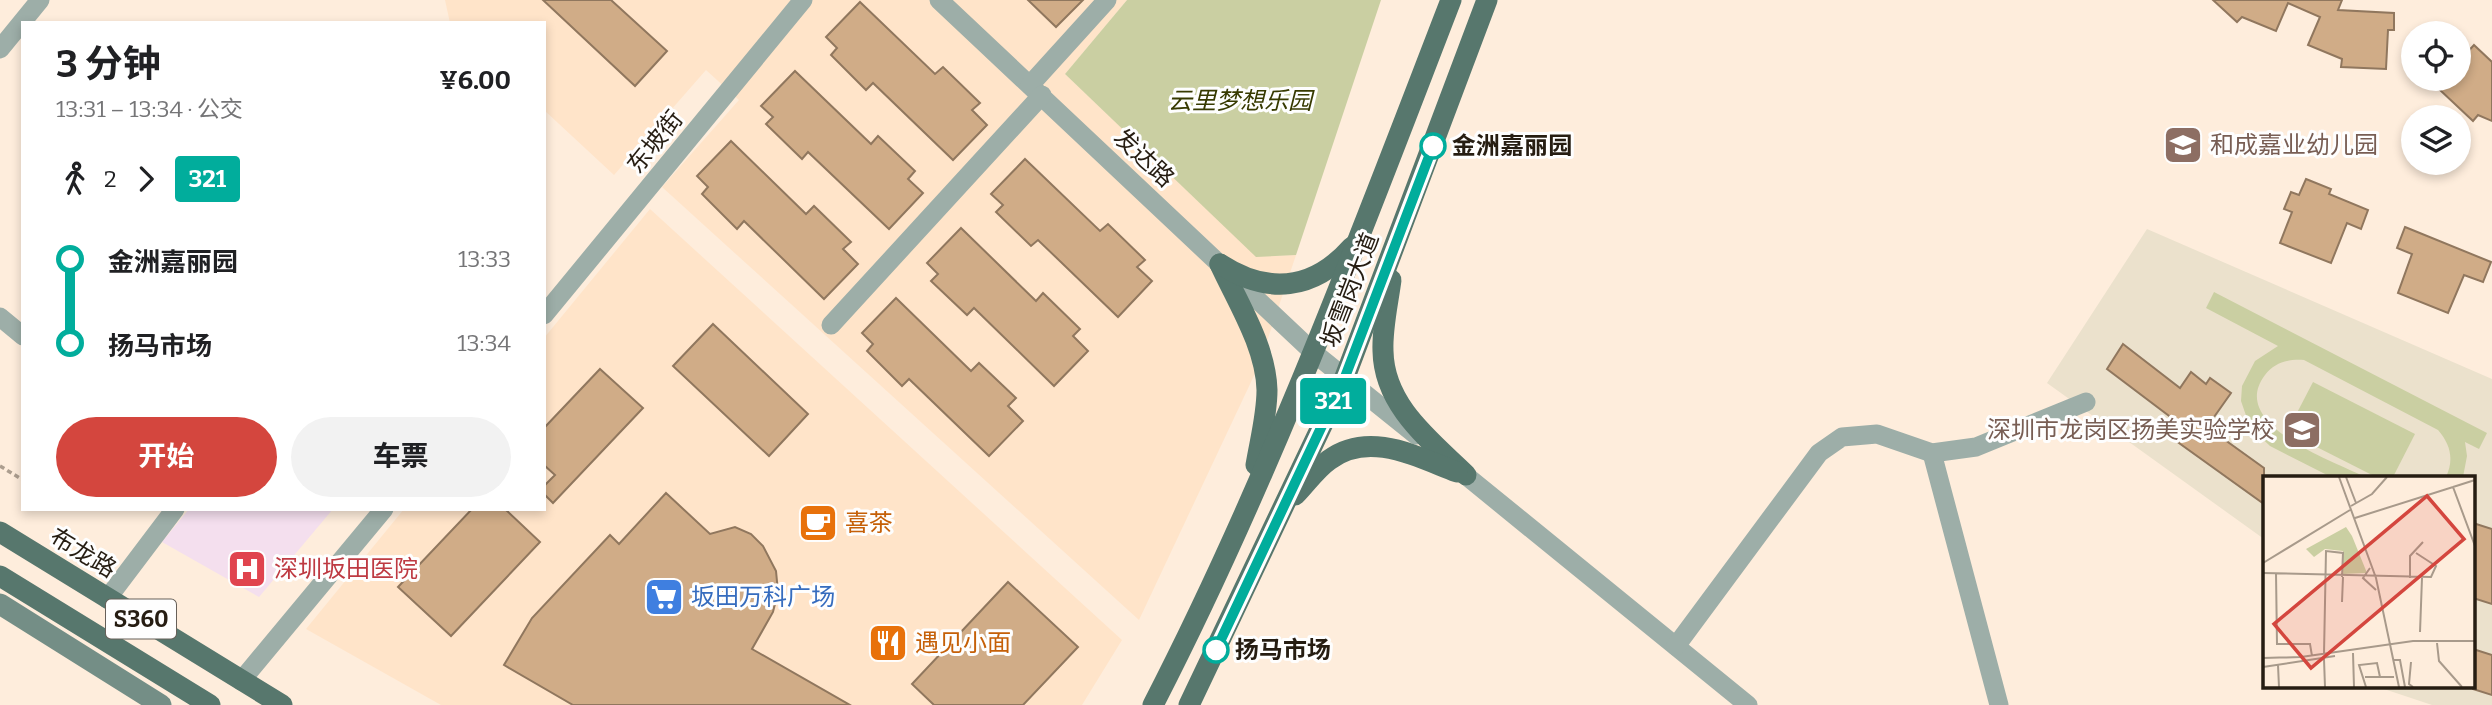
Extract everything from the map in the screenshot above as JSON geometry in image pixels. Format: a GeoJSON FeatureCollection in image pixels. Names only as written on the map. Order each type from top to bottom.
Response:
{"type":"FeatureCollection","features":[{"type":"Feature","properties":{"kind":"main road","name":"坂雪岗大道"},"geometry":{"type":"LineString","coordinates":[[1153,705],[1188,636],[1314,353],[1451,0]]}},
{"type":"Feature","properties":{"kind":"main road","name":"坂雪岗大道"},"geometry":{"type":"LineString","coordinates":[[1189,705],[1345,377],[1488,0]]}},
{"type":"Feature","properties":{"kind":"main road"},"geometry":{"type":"LineString","coordinates":[[1220,264],[1238,276],[1259,283],[1280,285],[1301,282],[1321,274],[1339,262],[1363,227]]}},
{"type":"Feature","properties":{"kind":"main road"},"geometry":{"type":"LineString","coordinates":[[1395,245],[1383,351],[1387,377],[1397,402],[1412,423],[1466,475]]}},
{"type":"Feature","properties":{"kind":"main road"},"geometry":{"type":"LineString","coordinates":[[1220,264],[1259,350],[1266,378],[1266,406],[1251,494]]}},
{"type":"Feature","properties":{"kind":"main road"},"geometry":{"type":"LineString","coordinates":[[1281,511],[1327,461],[1364,446],[1388,447],[1466,475]]}},
{"type":"Feature","properties":{"kind":"main road","name":"布龙路"},"geometry":{"type":"LineString","coordinates":[[0,532],[282,705]]}},
{"type":"Feature","properties":{"kind":"main road","name":"S360"},"geometry":{"type":"LineString","coordinates":[[0,576],[210,705]]}},
{"type":"Feature","properties":{"kind":"main road"},"geometry":{"type":"LineString","coordinates":[[0,604],[161,705]]}},
{"type":"Feature","properties":{"kind":"street"},"geometry":{"type":"LineString","coordinates":[[23,21],[40,0]]}},
{"type":"Feature","properties":{"kind":"street","name":"东坡街"},"geometry":{"type":"LineString","coordinates":[[546,313],[803,0]]}},
{"type":"Feature","properties":{"kind":"street","name":"发达路"},"geometry":{"type":"LineString","coordinates":[[939,0],[1314,353],[1748,705]]}},
{"type":"Feature","properties":{"kind":"street"},"geometry":{"type":"LineString","coordinates":[[831,325],[1036,90],[1107,0]]}},
{"type":"Feature","properties":{"kind":"street"},"geometry":{"type":"LineString","coordinates":[[0,49],[21,23]]}},
{"type":"Feature","properties":{"kind":"street"},"geometry":{"type":"LineString","coordinates":[[0,317],[21,333]]}},
{"type":"Feature","properties":{"kind":"street"},"geometry":{"type":"LineString","coordinates":[[1676,646],[1819,453],[1842,436],[1877,434],[1932,453],[1976,447],[2086,402]]}},
{"type":"Feature","properties":{"kind":"street"},"geometry":{"type":"LineString","coordinates":[[1932,453],[1999,705]]}},
{"type":"Feature","properties":{"kind":"street"},"geometry":{"type":"LineString","coordinates":[[107,599],[173,511]]}},
{"type":"Feature","properties":{"kind":"street"},"geometry":{"type":"LineString","coordinates":[[241,681],[382,511]]}},
{"type":"Feature","properties":{"kind":"path"},"geometry":{"type":"LineString","coordinates":[[0,466],[21,479]]}},
{"type":"Feature","properties":{"kind":"shaded area"},"geometry":{"type":"Polygon","coordinates":[[[445,0],[1127,0],[1065,74],[1256,256],[1296,255],[1259,365],[1139,620],[662,187],[739,100],[706,70],[614,175],[546,112],[546,21],[450,21],[445,0]]]}},
{"type":"Feature","properties":{"kind":"shaded area"},"geometry":{"type":"Polygon","coordinates":[[[650,209],[1122,640],[1082,705],[441,705],[306,629],[402,511],[546,511],[546,336],[650,209]]]}},
{"type":"Feature","properties":{"kind":"shaded area","name":"深圳市龙岗区扬美实验学校"},"geometry":{"type":"Polygon","coordinates":[[[2147,229],[2492,379],[2492,705],[2432,705],[2381,688],[2474,688],[2474,476],[2263,476],[2263,538],[2047,383],[2147,229]]]}},
{"type":"Feature","properties":{"kind":"shaded area","name":"深圳坂田医院"},"geometry":{"type":"Polygon","coordinates":[[[187,511],[331,511],[259,597],[162,542],[187,511]]]}},
{"type":"Feature","properties":{"kind":"green space","name":"云里梦想乐园"},"geometry":{"type":"Polygon","coordinates":[[[1127,0],[1381,0],[1296,255],[1256,257],[1065,74],[1127,0]]]}},
{"type":"Feature","properties":{"kind":"green space"},"geometry":{"type":"Polygon","coordinates":[[[2214,292],[2487,433],[2479,449],[2465,442],[2467,456],[2463,476],[2446,476],[2450,453],[2438,430],[2304,360],[2283,362],[2265,375],[2257,393],[2260,410],[2272,425],[2289,439],[2363,476],[2329,476],[2270,446],[2250,427],[2241,401],[2242,386],[2255,361],[2278,346],[2206,308],[2214,292]]]}},
{"type":"Feature","properties":{"kind":"green space"},"geometry":{"type":"Polygon","coordinates":[[[2313,382],[2415,434],[2394,476],[2374,476],[2287,432],[2313,382]]]}},
{"type":"Feature","properties":{"kind":"building"},"geometry":{"type":"Polygon","coordinates":[[[543,0],[611,0],[667,51],[635,86],[543,0]]]}},
{"type":"Feature","properties":{"kind":"building"},"geometry":{"type":"Polygon","coordinates":[[[1028,0],[1083,0],[1056,27],[1028,0]]]}},
{"type":"Feature","properties":{"kind":"building"},"geometry":{"type":"Polygon","coordinates":[[[2213,0],[2342,0],[2338,10],[2394,13],[2394,30],[2388,30],[2386,69],[2341,67],[2342,59],[2308,45],[2320,17],[2288,3],[2276,31],[2242,17],[2237,22],[2213,0]]]}},
{"type":"Feature","properties":{"kind":"building"},"geometry":{"type":"Polygon","coordinates":[[[860,2],[935,74],[943,67],[980,103],[972,110],[987,125],[953,160],[873,83],[866,90],[831,55],[837,48],[826,37],[860,2]]]}},
{"type":"Feature","properties":{"kind":"building"},"geometry":{"type":"Polygon","coordinates":[[[2474,45],[2492,62],[2492,121],[2478,115],[2473,121],[2471,105],[2456,105],[2441,91],[2471,91],[2471,48],[2474,45]]]}},
{"type":"Feature","properties":{"kind":"building"},"geometry":{"type":"Polygon","coordinates":[[[795,71],[871,144],[878,136],[915,171],[908,179],[923,193],[889,229],[808,152],[802,159],[766,124],[773,117],[761,106],[795,71]]]}},
{"type":"Feature","properties":{"kind":"building"},"geometry":{"type":"Polygon","coordinates":[[[731,141],[806,214],[814,206],[851,242],[843,249],[858,264],[824,299],[744,221],[737,229],[702,194],[708,187],[697,176],[731,141]]]}},
{"type":"Feature","properties":{"kind":"building"},"geometry":{"type":"Polygon","coordinates":[[[1025,159],[1100,231],[1108,224],[1145,260],[1137,267],[1152,281],[1118,317],[1038,240],[1031,246],[996,212],[1003,205],[991,194],[1025,159]]]}},
{"type":"Feature","properties":{"kind":"building"},"geometry":{"type":"Polygon","coordinates":[[[2306,179],[2331,189],[2329,194],[2368,210],[2361,229],[2347,223],[2331,263],[2280,243],[2292,212],[2284,209],[2291,192],[2299,195],[2306,179]]]}},
{"type":"Feature","properties":{"kind":"building"},"geometry":{"type":"Polygon","coordinates":[[[2405,227],[2491,262],[2483,282],[2464,275],[2448,313],[2398,293],[2412,254],[2397,248],[2405,227]]]}},
{"type":"Feature","properties":{"kind":"building"},"geometry":{"type":"Polygon","coordinates":[[[961,228],[1036,301],[1043,293],[1080,329],[1073,336],[1088,351],[1054,386],[974,308],[967,315],[931,281],[938,274],[927,263],[961,228]]]}},
{"type":"Feature","properties":{"kind":"building"},"geometry":{"type":"Polygon","coordinates":[[[896,298],[971,371],[979,363],[1016,398],[1008,406],[1023,421],[989,456],[909,379],[902,386],[867,351],[873,344],[862,333],[896,298]]]}},
{"type":"Feature","properties":{"kind":"building"},"geometry":{"type":"Polygon","coordinates":[[[713,324],[808,414],[769,456],[673,366],[713,324]]]}},
{"type":"Feature","properties":{"kind":"building"},"geometry":{"type":"Polygon","coordinates":[[[2123,344],[2180,388],[2191,372],[2206,384],[2210,378],[2231,393],[2207,427],[2264,468],[2263,503],[2172,438],[2181,425],[2107,369],[2123,344]]]}},
{"type":"Feature","properties":{"kind":"building"},"geometry":{"type":"Polygon","coordinates":[[[600,369],[643,408],[553,503],[546,496],[546,484],[555,475],[546,467],[546,426],[600,369]]]}},
{"type":"Feature","properties":{"kind":"building","name":"坂田万科广场"},"geometry":{"type":"Polygon","coordinates":[[[666,493],[710,534],[735,527],[751,534],[763,546],[776,571],[778,592],[773,612],[752,649],[850,705],[573,705],[504,665],[532,618],[610,535],[619,544],[666,493]]]}},
{"type":"Feature","properties":{"kind":"building"},"geometry":{"type":"Polygon","coordinates":[[[470,511],[507,511],[540,542],[451,636],[398,587],[470,511]]]}},
{"type":"Feature","properties":{"kind":"building"},"geometry":{"type":"Polygon","coordinates":[[[2474,523],[2492,529],[2492,604],[2474,598],[2474,523]]]}},
{"type":"Feature","properties":{"kind":"building"},"geometry":{"type":"Polygon","coordinates":[[[1008,582],[1078,647],[1023,705],[934,705],[912,684],[1008,582]]]}},
{"type":"Feature","properties":{"kind":"building"},"geometry":{"type":"Polygon","coordinates":[[[2474,649],[2492,655],[2492,695],[2473,689],[2474,649]]]}},
{"type":"Feature","properties":{"kind":"bus line","name":"321"},"geometry":{"type":"LineString","coordinates":[[1216,650],[1345,377],[1433,146]]}},
{"type":"Feature","properties":{"kind":"place","name":"和成嘉业幼儿园"},"geometry":{"type":"Point","coordinates":[2183,145]}},
{"type":"Feature","properties":{"kind":"place","name":"金洲嘉丽园"},"geometry":{"type":"Point","coordinates":[1433,146]}},
{"type":"Feature","properties":{"kind":"place","name":"深圳市龙岗区扬美实验学校"},"geometry":{"type":"Point","coordinates":[2302,430]}},
{"type":"Feature","properties":{"kind":"place","name":"喜茶"},"geometry":{"type":"Point","coordinates":[818,523]}},
{"type":"Feature","properties":{"kind":"place","name":"深圳坂田医院"},"geometry":{"type":"Point","coordinates":[247,569]}},
{"type":"Feature","properties":{"kind":"place","name":"坂田万科广场"},"geometry":{"type":"Point","coordinates":[664,597]}},
{"type":"Feature","properties":{"kind":"place","name":"遇见小面"},"geometry":{"type":"Point","coordinates":[888,643]}},
{"type":"Feature","properties":{"kind":"place","name":"扬马市场"},"geometry":{"type":"Point","coordinates":[1216,650]}}]}
